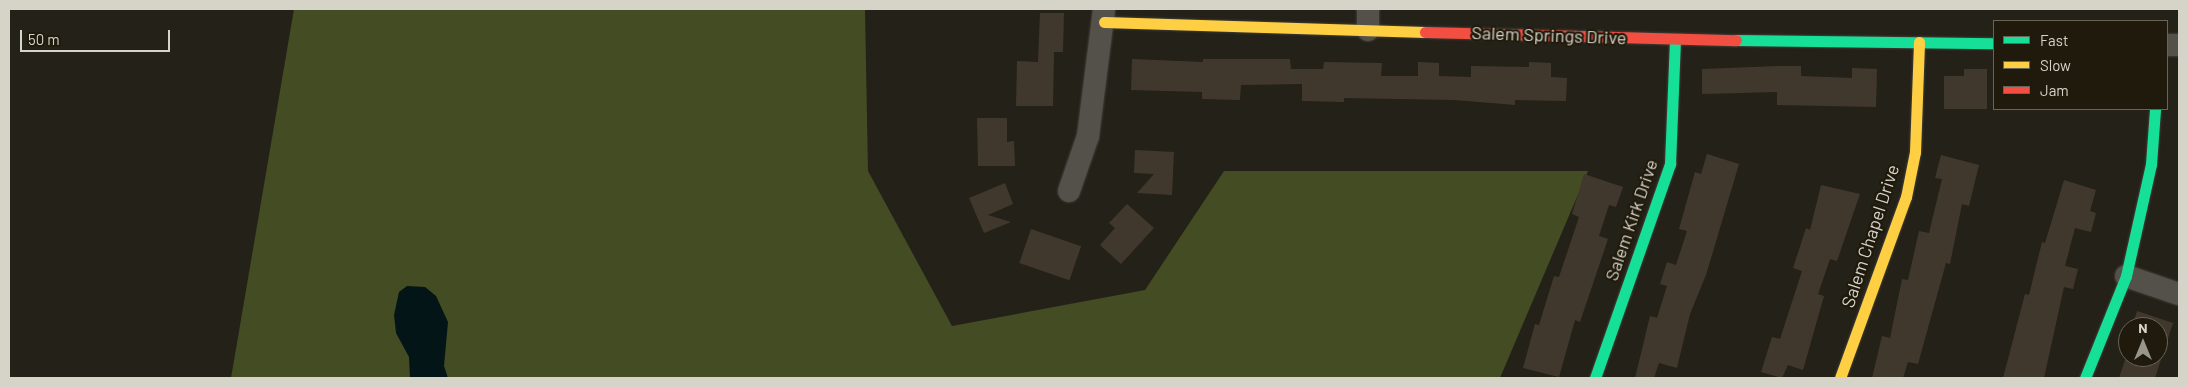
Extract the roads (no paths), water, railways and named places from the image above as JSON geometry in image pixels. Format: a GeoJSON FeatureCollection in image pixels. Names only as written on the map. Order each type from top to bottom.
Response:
{"type":"FeatureCollection","features":[{"type":"Feature","properties":{"kind":"street","name":"Salem Springs Drive"},"geometry":{"type":"LineString","coordinates":[[1104,15],[1368,20],[1675,39],[1993,43]]}},
{"type":"Feature","properties":{"kind":"street"},"geometry":{"type":"LineString","coordinates":[[1069,191],[1088,136],[1104,15]]}},
{"type":"Feature","properties":{"kind":"street","name":"Salem Kirk Drive"},"geometry":{"type":"LineString","coordinates":[[1595,378],[1670,164],[1674,121],[1675,39]]}},
{"type":"Feature","properties":{"kind":"street","name":"Salem Chapel Drive"},"geometry":{"type":"LineString","coordinates":[[1840,378],[1906,197],[1915,152],[1919,42]]}},
{"type":"Feature","properties":{"kind":"street"},"geometry":{"type":"LineString","coordinates":[[2085,378],[2126,276],[2151,164],[2155,110]]}},
{"type":"Feature","properties":{"kind":"street"},"geometry":{"type":"LineString","coordinates":[[2126,276],[2179,294]]}}]}
